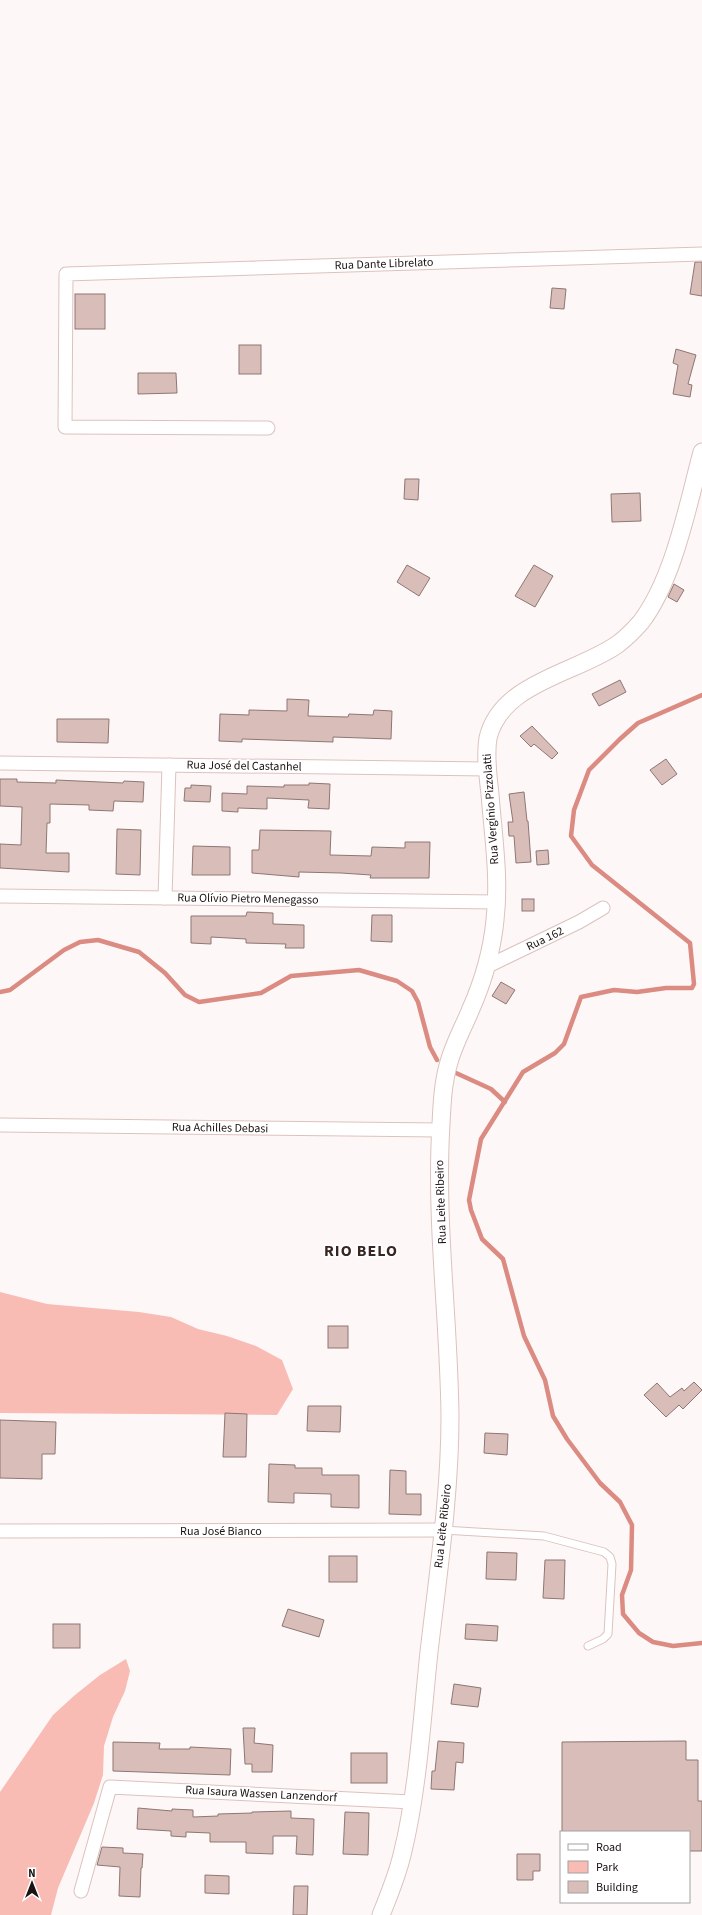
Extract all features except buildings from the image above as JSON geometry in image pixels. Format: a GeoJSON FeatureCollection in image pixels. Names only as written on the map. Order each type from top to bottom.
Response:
{"type":"FeatureCollection","features":[{"type":"Feature","properties":{"kind":"street","name":"Rua Dante Librelato"},"geometry":{"type":"LineString","coordinates":[[268,428],[65,427],[66,274],[702,254]]}},
{"type":"Feature","properties":{"kind":"street","name":"Rua Vergínio Pizzolatti"},"geometry":{"type":"LineString","coordinates":[[440,1130],[444,1081],[449,1061],[471,1009],[486,967],[492,943],[496,902],[488,769],[488,739],[492,726],[512,700],[540,683],[617,645],[641,621],[660,588],[670,565],[702,452]]}},
{"type":"Feature","properties":{"kind":"street","name":"Rua José del Castanhel"},"geometry":{"type":"LineString","coordinates":[[0,762],[488,769]]}},
{"type":"Feature","properties":{"kind":"street"},"geometry":{"type":"LineString","coordinates":[[165,898],[169,765]]}},
{"type":"Feature","properties":{"kind":"street","name":"Rua Olívio Pietro Menegasso"},"geometry":{"type":"LineString","coordinates":[[0,896],[496,902]]}},
{"type":"Feature","properties":{"kind":"street","name":"Rua 162"},"geometry":{"type":"LineString","coordinates":[[486,967],[579,922],[603,908]]}},
{"type":"Feature","properties":{"kind":"street","name":"Rua Achilles Debasi"},"geometry":{"type":"LineString","coordinates":[[0,1125],[440,1130]]}},
{"type":"Feature","properties":{"kind":"street","name":"Rua Leite Ribeiro"},"geometry":{"type":"LineString","coordinates":[[381,1915],[402,1857],[412,1802],[448,1478],[450,1418],[440,1201],[440,1130]]}},
{"type":"Feature","properties":{"kind":"street","name":"Rua José Bianco"},"geometry":{"type":"LineString","coordinates":[[0,1531],[443,1530]]}},
{"type":"Feature","properties":{"kind":"street","name":"Rua Isaura Wassen Lanzendorf"},"geometry":{"type":"LineString","coordinates":[[81,1891],[110,1787],[412,1802]]}},
{"type":"Feature","properties":{"kind":"lane"},"geometry":{"type":"LineString","coordinates":[[443,1530],[544,1536],[604,1552],[610,1557],[612,1564],[608,1634],[603,1639],[588,1646]]}},
{"type":"Feature","properties":{"kind":"green space"},"geometry":{"type":"Polygon","coordinates":[[[0,1292],[47,1304],[139,1312],[171,1317],[198,1329],[227,1336],[256,1346],[282,1360],[293,1389],[277,1415],[0,1413],[0,1292]]]}},
{"type":"Feature","properties":{"kind":"green space"},"geometry":{"type":"Polygon","coordinates":[[[126,1659],[130,1671],[125,1691],[113,1717],[104,1746],[103,1775],[94,1803],[58,1888],[51,1915],[0,1915],[0,1792],[53,1715],[100,1675],[126,1659]]]}},
{"type":"Feature","properties":{"kind":"waterway"},"geometry":{"type":"LineString","coordinates":[[702,695],[638,723],[589,770],[574,810],[571,836],[592,865],[690,943],[694,984],[692,988],[666,988],[637,992],[614,990],[581,997],[564,1044],[555,1053],[523,1072],[481,1139],[469,1200],[471,1210],[482,1239],[503,1259],[524,1336],[545,1380],[553,1416],[567,1439],[600,1483],[620,1502],[632,1525],[631,1570],[622,1595],[623,1614],[639,1633],[653,1642],[673,1646],[702,1643]]}},
{"type":"Feature","properties":{"kind":"waterway"},"geometry":{"type":"LineString","coordinates":[[0,992],[10,990],[64,950],[80,942],[98,940],[139,952],[165,973],[185,995],[199,1002],[261,993],[291,976],[359,970],[397,981],[412,991],[418,1002],[430,1047],[437,1060]]}},
{"type":"Feature","properties":{"kind":"waterway"},"geometry":{"type":"LineString","coordinates":[[456,1073],[491,1089],[505,1102]]}},
{"type":"Feature","properties":{"kind":"district","name":"RIO BELO"},"geometry":{"type":"Point","coordinates":[361,1251]}}]}
